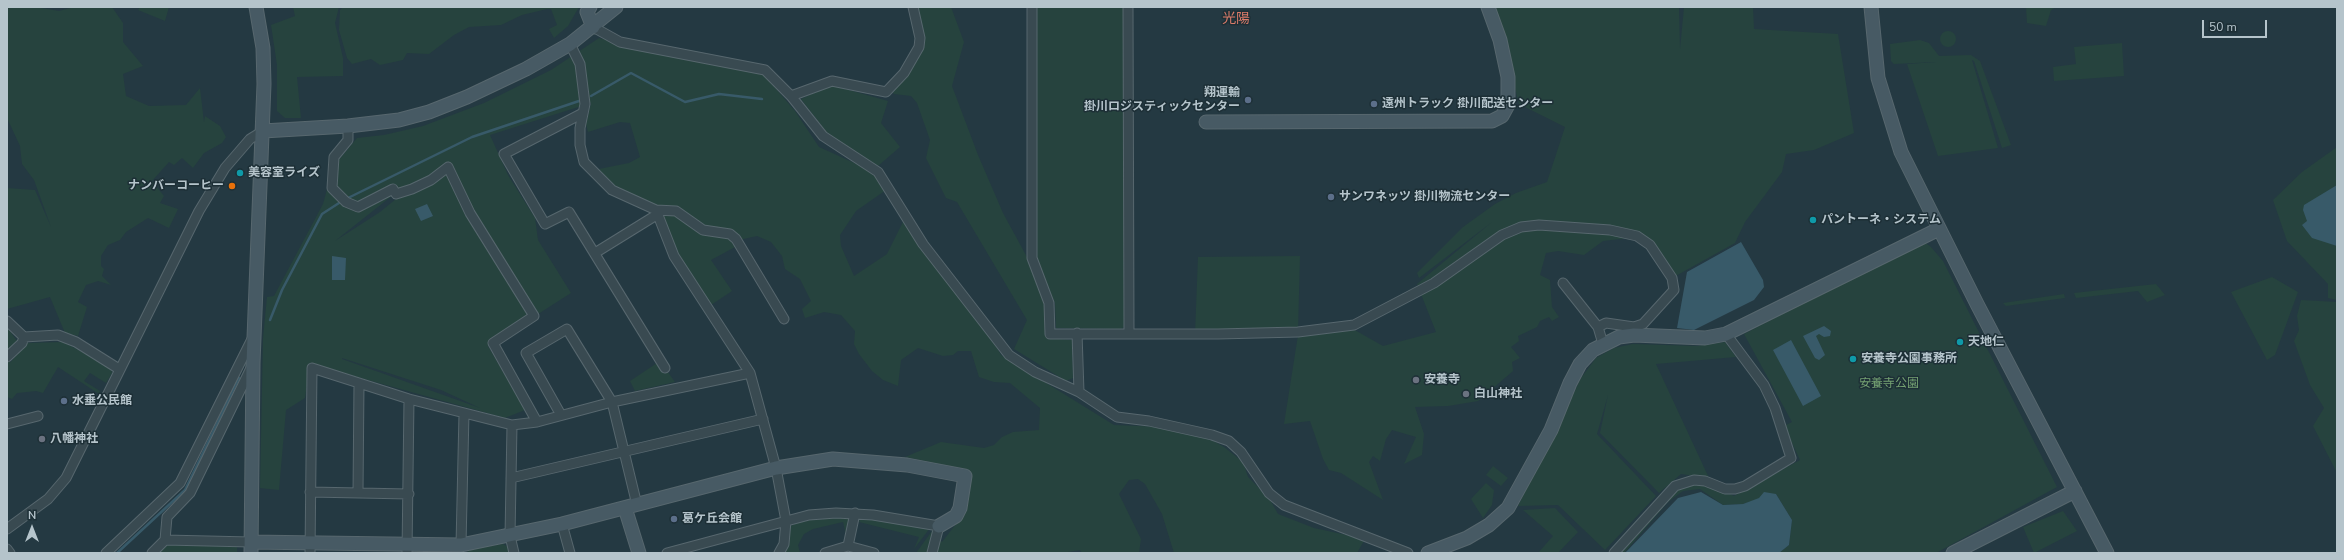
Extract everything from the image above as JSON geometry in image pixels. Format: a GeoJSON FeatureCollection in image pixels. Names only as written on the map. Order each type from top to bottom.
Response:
{"type":"FeatureCollection","features":[{"type":"Feature","properties":{"kind":"street"},"geometry":{"type":"LineString","coordinates":[[251,547],[253,363],[263,131],[263,48],[256,7]]}},
{"type":"Feature","properties":{"kind":"street"},"geometry":{"type":"LineString","coordinates":[[590,7],[587,12],[593,28],[620,42],[766,70],[791,96],[829,142],[878,172],[923,244],[1006,352],[1035,372],[1079,392],[1117,416],[1149,421],[1212,435],[1229,441],[1241,452],[1269,493],[1284,504],[1408,553]]}},
{"type":"Feature","properties":{"kind":"street"},"geometry":{"type":"LineString","coordinates":[[7,529],[48,499],[66,478],[199,211],[225,168],[250,139],[263,131],[348,126],[399,120],[429,112],[467,97],[526,70],[570,44],[593,28],[616,7]]}},
{"type":"Feature","properties":{"kind":"street"},"geometry":{"type":"LineString","coordinates":[[791,96],[832,81],[886,92],[904,73],[919,47],[920,38],[912,7]]}},
{"type":"Feature","properties":{"kind":"street"},"geometry":{"type":"LineString","coordinates":[[1032,7],[1032,258],[1049,303],[1050,334],[1298,332],[1354,325],[1434,283],[1502,235],[1521,227],[1539,225],[1610,230],[1637,236],[1650,245],[1672,278],[1674,290],[1643,324],[1634,327],[1606,323],[1598,327]]}},
{"type":"Feature","properties":{"kind":"street"},"geometry":{"type":"LineString","coordinates":[[1128,7],[1129,333]]}},
{"type":"Feature","properties":{"kind":"street"},"geometry":{"type":"LineString","coordinates":[[1206,122],[1492,121],[1502,116],[1508,105],[1508,77],[1500,40],[1488,7]]}},
{"type":"Feature","properties":{"kind":"street"},"geometry":{"type":"LineString","coordinates":[[1871,7],[1878,78],[1901,152],[1939,229],[2107,553]]}},
{"type":"Feature","properties":{"kind":"street"},"geometry":{"type":"LineString","coordinates":[[570,44],[580,64],[585,104],[580,145],[584,162],[612,190],[657,212],[676,211],[703,230],[730,234],[736,239],[784,318]]}},
{"type":"Feature","properties":{"kind":"street"},"geometry":{"type":"LineString","coordinates":[[583,113],[504,154],[545,224],[569,212],[666,368]]}},
{"type":"Feature","properties":{"kind":"street"},"geometry":{"type":"LineString","coordinates":[[348,126],[348,140],[334,157],[332,188],[346,202],[358,207],[393,189],[396,194],[431,180],[448,167],[470,213],[534,316],[493,343],[537,422]]}},
{"type":"Feature","properties":{"kind":"street"},"geometry":{"type":"LineString","coordinates":[[594,254],[657,212]]}},
{"type":"Feature","properties":{"kind":"street"},"geometry":{"type":"LineString","coordinates":[[657,212],[674,256],[750,373],[776,468],[786,521],[784,544],[780,553]]}},
{"type":"Feature","properties":{"kind":"street"},"geometry":{"type":"LineString","coordinates":[[1428,553],[1467,538],[1489,525],[1508,508],[1551,430],[1570,383],[1580,364],[1593,350],[1619,337],[1634,335],[1705,338],[1726,334],[1939,229]]}},
{"type":"Feature","properties":{"kind":"street"},"geometry":{"type":"LineString","coordinates":[[1563,283],[1598,327],[1603,344]]}},
{"type":"Feature","properties":{"kind":"street"},"geometry":{"type":"LineString","coordinates":[[7,321],[24,337],[58,335],[76,342],[119,369]]}},
{"type":"Feature","properties":{"kind":"street"},"geometry":{"type":"LineString","coordinates":[[561,415],[526,353],[568,329],[612,402],[624,452],[639,553]]}},
{"type":"Feature","properties":{"kind":"street"},"geometry":{"type":"LineString","coordinates":[[1077,333],[1079,392]]}},
{"type":"Feature","properties":{"kind":"street"},"geometry":{"type":"LineString","coordinates":[[106,553],[180,483],[254,334]]}},
{"type":"Feature","properties":{"kind":"street"},"geometry":{"type":"LineString","coordinates":[[1614,553],[1675,486],[1694,480],[1705,481],[1725,489],[1735,489],[1745,486],[1791,458],[1776,408],[1764,385],[1726,334]]}},
{"type":"Feature","properties":{"kind":"street"},"geometry":{"type":"LineString","coordinates":[[7,358],[22,343],[24,337]]}},
{"type":"Feature","properties":{"kind":"street"},"geometry":{"type":"LineString","coordinates":[[152,553],[165,540],[167,517],[190,493],[253,363]]}},
{"type":"Feature","properties":{"kind":"street"},"geometry":{"type":"LineString","coordinates":[[310,548],[312,368],[409,400],[512,425],[537,422],[612,402],[750,373]]}},
{"type":"Feature","properties":{"kind":"street"},"geometry":{"type":"LineString","coordinates":[[358,493],[359,383]]}},
{"type":"Feature","properties":{"kind":"street"},"geometry":{"type":"LineString","coordinates":[[407,549],[409,494],[409,400]]}},
{"type":"Feature","properties":{"kind":"street"},"geometry":{"type":"LineString","coordinates":[[461,549],[464,413]]}},
{"type":"Feature","properties":{"kind":"street"},"geometry":{"type":"LineString","coordinates":[[7,424],[38,416]]}},
{"type":"Feature","properties":{"kind":"street"},"geometry":{"type":"LineString","coordinates":[[511,478],[763,419]]}},
{"type":"Feature","properties":{"kind":"street"},"geometry":{"type":"LineString","coordinates":[[512,425],[510,536],[514,553]]}},
{"type":"Feature","properties":{"kind":"street"},"geometry":{"type":"LineString","coordinates":[[165,540],[251,547],[461,549],[776,468],[833,459],[906,465],[965,476],[960,508],[956,516],[939,526],[855,513],[808,515],[668,553]]}},
{"type":"Feature","properties":{"kind":"street"},"geometry":{"type":"LineString","coordinates":[[1953,553],[2075,491]]}},
{"type":"Feature","properties":{"kind":"street"},"geometry":{"type":"LineString","coordinates":[[310,492],[409,494]]}},
{"type":"Feature","properties":{"kind":"street"},"geometry":{"type":"LineString","coordinates":[[848,546],[855,513]]}},
{"type":"Feature","properties":{"kind":"street"},"geometry":{"type":"LineString","coordinates":[[562,524],[570,553]]}},
{"type":"Feature","properties":{"kind":"street"},"geometry":{"type":"LineString","coordinates":[[932,553],[939,526]]}},
{"type":"Feature","properties":{"kind":"street"},"geometry":{"type":"LineString","coordinates":[[825,553],[848,546],[874,553]]}},
{"type":"Feature","properties":{"kind":"street"},"geometry":{"type":"LineString","coordinates":[[7,549],[10,553]]}},
{"type":"Feature","properties":{"kind":"green space"},"geometry":{"type":"Polygon","coordinates":[[[7,7],[36,7],[59,11],[74,7],[112,7],[123,23],[123,42],[143,66],[123,74],[126,96],[149,106],[186,105],[200,88],[204,122],[205,116],[220,126],[226,137],[222,143],[204,153],[193,168],[182,158],[174,165],[169,162],[152,181],[164,196],[160,203],[178,209],[169,228],[148,218],[126,232],[120,240],[108,245],[101,256],[101,266],[104,269],[102,276],[111,285],[98,281],[86,285],[78,302],[87,307],[78,336],[65,333],[50,297],[7,309],[7,188],[35,190],[51,227],[34,180],[22,164],[20,146],[7,118],[7,7]]]}},
{"type":"Feature","properties":{"kind":"green space"},"geometry":{"type":"Polygon","coordinates":[[[140,7],[169,7],[165,21],[138,10],[140,7]]]}},
{"type":"Feature","properties":{"kind":"green space"},"geometry":{"type":"Polygon","coordinates":[[[293,7],[339,7],[335,23],[343,58],[343,76],[297,77],[301,118],[285,118],[277,111],[277,65],[271,25],[295,16],[293,7]]]}},
{"type":"Feature","properties":{"kind":"green space"},"geometry":{"type":"Polygon","coordinates":[[[343,7],[579,7],[568,26],[554,38],[549,29],[557,25],[551,9],[547,9],[522,15],[501,25],[469,27],[454,35],[429,54],[407,53],[403,60],[380,65],[371,59],[352,64],[347,58],[339,30],[340,10],[343,7]]]}},
{"type":"Feature","properties":{"kind":"green space"},"geometry":{"type":"Polygon","coordinates":[[[915,7],[951,7],[964,42],[952,86],[978,155],[1003,213],[1028,259],[1045,304],[1047,338],[1072,340],[1073,378],[1066,381],[1014,349],[1027,320],[957,202],[946,198],[926,158],[930,140],[917,103],[911,96],[894,94],[891,90],[916,56],[915,7]]]}},
{"type":"Feature","properties":{"kind":"green space"},"geometry":{"type":"Polygon","coordinates":[[[1037,7],[1124,7],[1126,326],[1121,329],[1056,328],[1055,303],[1034,255],[1037,7]]]}},
{"type":"Feature","properties":{"kind":"green space"},"geometry":{"type":"Polygon","coordinates":[[[1494,7],[1679,7],[1680,49],[1684,7],[1753,7],[1754,29],[1838,34],[1854,133],[1814,150],[1786,154],[1782,172],[1745,222],[1735,243],[1672,278],[1662,256],[1646,236],[1603,241],[1584,255],[1558,251],[1546,253],[1540,275],[1550,280],[1552,307],[1559,317],[1552,321],[1549,317],[1540,321],[1537,327],[1518,336],[1519,341],[1511,347],[1520,358],[1512,362],[1513,371],[1478,401],[1448,406],[1415,407],[1424,434],[1422,455],[1404,464],[1416,437],[1392,430],[1386,439],[1380,461],[1373,456],[1369,462],[1383,500],[1341,473],[1329,470],[1323,459],[1310,421],[1284,424],[1298,335],[1353,329],[1383,346],[1436,332],[1417,284],[1492,222],[1419,278],[1417,273],[1463,227],[1495,204],[1516,193],[1547,182],[1565,127],[1519,104],[1494,7]]]}},
{"type":"Feature","properties":{"kind":"green space"},"geometry":{"type":"Polygon","coordinates":[[[2026,7],[2056,7],[2051,10],[2046,26],[2027,23],[2026,7]]]}},
{"type":"Feature","properties":{"kind":"green space"},"geometry":{"type":"Polygon","coordinates":[[[1948,31],[1955,36],[1956,39],[1951,46],[1948,47],[1941,42],[1940,39],[1945,32],[1948,31]]]}},
{"type":"Feature","properties":{"kind":"green space"},"geometry":{"type":"Polygon","coordinates":[[[599,38],[764,75],[795,111],[819,147],[861,166],[876,177],[886,190],[856,211],[840,235],[841,246],[854,276],[887,254],[904,220],[906,226],[982,320],[1001,355],[1114,425],[1165,427],[1205,436],[1224,447],[1243,462],[1248,477],[1269,498],[1278,514],[1314,528],[1365,539],[1357,553],[1174,553],[1162,514],[1145,484],[1138,479],[1129,480],[1119,494],[1141,539],[1139,553],[1082,553],[1080,550],[1062,553],[916,553],[932,531],[942,542],[963,515],[970,470],[905,457],[941,442],[984,448],[994,445],[1002,437],[1013,432],[1039,430],[1040,408],[1010,383],[994,382],[979,377],[971,351],[958,351],[953,355],[943,356],[918,348],[901,360],[898,386],[883,380],[872,371],[859,354],[854,344],[855,331],[841,315],[824,312],[805,318],[802,309],[811,301],[800,279],[785,269],[782,256],[771,242],[757,236],[739,240],[737,246],[711,260],[732,291],[711,305],[677,253],[658,214],[616,192],[599,169],[629,163],[640,157],[630,123],[620,122],[588,132],[586,124],[591,103],[490,135],[508,175],[535,218],[538,240],[571,293],[488,346],[525,410],[505,418],[310,364],[305,398],[286,410],[279,490],[260,488],[263,338],[267,297],[274,296],[323,204],[333,167],[357,138],[384,135],[423,126],[484,103],[551,70],[599,38]],[[393,195],[335,241],[380,212],[396,199],[393,195]],[[342,359],[480,408],[441,390],[342,359]]]}},
{"type":"Feature","properties":{"kind":"green space"},"geometry":{"type":"Polygon","coordinates":[[[1920,40],[1929,43],[1939,56],[1971,55],[1980,61],[2011,145],[2002,148],[1974,61],[1972,60],[1998,148],[1938,156],[1907,64],[1936,62],[1894,64],[1891,61],[1890,44],[1920,40]]]}},
{"type":"Feature","properties":{"kind":"green space"},"geometry":{"type":"Polygon","coordinates":[[[2122,43],[2124,76],[2054,81],[2053,67],[2076,64],[2074,47],[2122,43]]]}},
{"type":"Feature","properties":{"kind":"green space"},"geometry":{"type":"Polygon","coordinates":[[[831,85],[888,101],[881,123],[900,147],[878,166],[828,134],[801,99],[831,85]]]}},
{"type":"Feature","properties":{"kind":"green space"},"geometry":{"type":"Polygon","coordinates":[[[2337,147],[2337,300],[2328,298],[2328,284],[2287,241],[2273,200],[2302,172],[2337,147]]]}},
{"type":"Feature","properties":{"kind":"green space","name":"安養寺公園"},"geometry":{"type":"Polygon","coordinates":[[[1923,241],[1931,247],[1943,261],[2057,487],[1936,553],[1779,553],[1789,545],[1792,520],[1776,494],[1743,504],[1723,505],[1700,489],[1683,491],[1668,502],[1624,553],[1618,553],[1677,488],[1696,483],[1718,488],[1734,496],[1800,460],[1784,426],[1792,422],[1744,334],[1923,241]]]}},
{"type":"Feature","properties":{"kind":"green space"},"geometry":{"type":"Polygon","coordinates":[[[1300,256],[1298,332],[1195,334],[1198,257],[1300,256]]]}},
{"type":"Feature","properties":{"kind":"green space"},"geometry":{"type":"Polygon","coordinates":[[[2272,277],[2298,292],[2275,355],[2267,360],[2231,292],[2272,277]]]}},
{"type":"Feature","properties":{"kind":"green space"},"geometry":{"type":"Polygon","coordinates":[[[2156,284],[2165,295],[2147,302],[2138,291],[2076,298],[2074,293],[2156,284]]]}},
{"type":"Feature","properties":{"kind":"green space"},"geometry":{"type":"Polygon","coordinates":[[[2064,294],[2065,298],[2006,306],[2003,303],[2064,294]]]}},
{"type":"Feature","properties":{"kind":"green space"},"geometry":{"type":"Polygon","coordinates":[[[2301,300],[2337,302],[2337,473],[2313,426],[2324,408],[2310,385],[2294,341],[2299,330],[2297,316],[2301,300]]]}},
{"type":"Feature","properties":{"kind":"green space"},"geometry":{"type":"Polygon","coordinates":[[[7,327],[17,341],[10,363],[26,343],[63,342],[111,367],[112,373],[106,383],[90,373],[84,381],[100,391],[99,394],[58,367],[43,393],[36,391],[17,393],[12,399],[7,397],[7,327]]]}},
{"type":"Feature","properties":{"kind":"green space"},"geometry":{"type":"Polygon","coordinates":[[[1725,342],[1736,357],[1656,364],[1709,478],[1681,474],[1659,493],[1600,433],[1608,395],[1597,434],[1656,496],[1605,550],[1558,505],[1518,506],[1581,378],[1596,358],[1614,348],[1633,344],[1697,346],[1725,342]]]}},
{"type":"Feature","properties":{"kind":"green space"},"geometry":{"type":"Polygon","coordinates":[[[660,361],[675,382],[635,391],[630,381],[660,361]]]}},
{"type":"Feature","properties":{"kind":"green space"},"geometry":{"type":"Polygon","coordinates":[[[1493,466],[1508,478],[1501,486],[1486,475],[1493,466]]]}},
{"type":"Feature","properties":{"kind":"green space"},"geometry":{"type":"Polygon","coordinates":[[[1486,483],[1494,490],[1492,505],[1483,518],[1471,499],[1486,483]]]}},
{"type":"Feature","properties":{"kind":"green space"},"geometry":{"type":"Polygon","coordinates":[[[1555,508],[1578,532],[1558,553],[1538,553],[1553,536],[1523,510],[1555,508]]]}},
{"type":"Feature","properties":{"kind":"green space"},"geometry":{"type":"Polygon","coordinates":[[[2063,511],[2077,531],[2034,553],[2023,527],[2063,511]]]}},
{"type":"Feature","properties":{"kind":"green space"},"geometry":{"type":"Polygon","coordinates":[[[848,517],[851,525],[846,535],[843,522],[813,529],[804,534],[798,545],[800,553],[785,553],[790,527],[795,523],[810,520],[848,517]]]}},
{"type":"Feature","properties":{"kind":"green space"},"geometry":{"type":"Polygon","coordinates":[[[873,519],[930,528],[914,549],[919,537],[859,522],[860,520],[873,519]]]}},
{"type":"Feature","properties":{"kind":"green space"},"geometry":{"type":"Polygon","coordinates":[[[165,540],[237,543],[237,553],[152,553],[165,540]]]}},
{"type":"Feature","properties":{"kind":"green space"},"geometry":{"type":"Polygon","coordinates":[[[503,544],[508,547],[509,553],[467,553],[469,550],[503,544]]]}},
{"type":"Feature","properties":{"kind":"water"},"geometry":{"type":"Polygon","coordinates":[[[2337,185],[2337,246],[2312,238],[2302,225],[2307,221],[2303,210],[2304,205],[2337,185]]]}},
{"type":"Feature","properties":{"kind":"water"},"geometry":{"type":"Polygon","coordinates":[[[427,204],[433,216],[421,221],[415,209],[427,204]]]}},
{"type":"Feature","properties":{"kind":"water"},"geometry":{"type":"Polygon","coordinates":[[[1741,242],[1763,280],[1764,287],[1754,300],[1694,330],[1677,328],[1687,272],[1741,242]]]}},
{"type":"Feature","properties":{"kind":"water"},"geometry":{"type":"Polygon","coordinates":[[[332,256],[346,258],[345,280],[332,280],[332,256]]]}},
{"type":"Feature","properties":{"kind":"water"},"geometry":{"type":"Polygon","coordinates":[[[1824,326],[1831,331],[1830,336],[1824,337],[1819,334],[1816,336],[1825,355],[1819,360],[1815,358],[1803,336],[1824,326]]]}},
{"type":"Feature","properties":{"kind":"water"},"geometry":{"type":"Polygon","coordinates":[[[1791,340],[1821,396],[1803,406],[1773,350],[1791,340]]]}},
{"type":"Feature","properties":{"kind":"water"},"geometry":{"type":"Polygon","coordinates":[[[1701,492],[1723,505],[1743,504],[1759,498],[1764,492],[1776,494],[1792,520],[1789,545],[1779,553],[1625,553],[1678,498],[1701,492]]]}},
{"type":"Feature","properties":{"kind":"waterway"},"geometry":{"type":"LineString","coordinates":[[591,96],[631,73],[685,102],[719,94],[762,99]]}},
{"type":"Feature","properties":{"kind":"waterway"},"geometry":{"type":"LineString","coordinates":[[348,198],[472,137],[579,101]]}},
{"type":"Feature","properties":{"kind":"waterway"},"geometry":{"type":"LineString","coordinates":[[270,320],[282,290],[322,214],[339,203]]}},
{"type":"Feature","properties":{"kind":"waterway"},"geometry":{"type":"LineString","coordinates":[[117,553],[185,490],[239,378]]}},
{"type":"Feature","properties":{"kind":"place","name":"翔運輸 掛川ロジスティックセンター"},"geometry":{"type":"Point","coordinates":[1248,100]}},
{"type":"Feature","properties":{"kind":"place","name":"遠州トラック 掛川配送センター"},"geometry":{"type":"Point","coordinates":[1374,104]}},
{"type":"Feature","properties":{"kind":"place","name":"美容室ライズ"},"geometry":{"type":"Point","coordinates":[240,173]}},
{"type":"Feature","properties":{"kind":"place","name":"ナンバーコーヒー"},"geometry":{"type":"Point","coordinates":[232,186]}},
{"type":"Feature","properties":{"kind":"place","name":"サンワネッツ 掛川物流センター"},"geometry":{"type":"Point","coordinates":[1331,197]}},
{"type":"Feature","properties":{"kind":"place","name":"パントーネ・システム"},"geometry":{"type":"Point","coordinates":[1813,220]}},
{"type":"Feature","properties":{"kind":"place","name":"天地仁"},"geometry":{"type":"Point","coordinates":[1960,342]}},
{"type":"Feature","properties":{"kind":"place","name":"安養寺公園事務所"},"geometry":{"type":"Point","coordinates":[1853,359]}},
{"type":"Feature","properties":{"kind":"place","name":"安養寺"},"geometry":{"type":"Point","coordinates":[1416,380]}},
{"type":"Feature","properties":{"kind":"place","name":"白山神社"},"geometry":{"type":"Point","coordinates":[1466,394]}},
{"type":"Feature","properties":{"kind":"place","name":"水垂公民館"},"geometry":{"type":"Point","coordinates":[64,401]}},
{"type":"Feature","properties":{"kind":"place","name":"八幡神社"},"geometry":{"type":"Point","coordinates":[42,439]}},
{"type":"Feature","properties":{"kind":"place","name":"葛ケ丘会館"},"geometry":{"type":"Point","coordinates":[674,519]}},
{"type":"Feature","properties":{"kind":"district","name":"光陽"},"geometry":{"type":"Point","coordinates":[1236,20]}}]}
